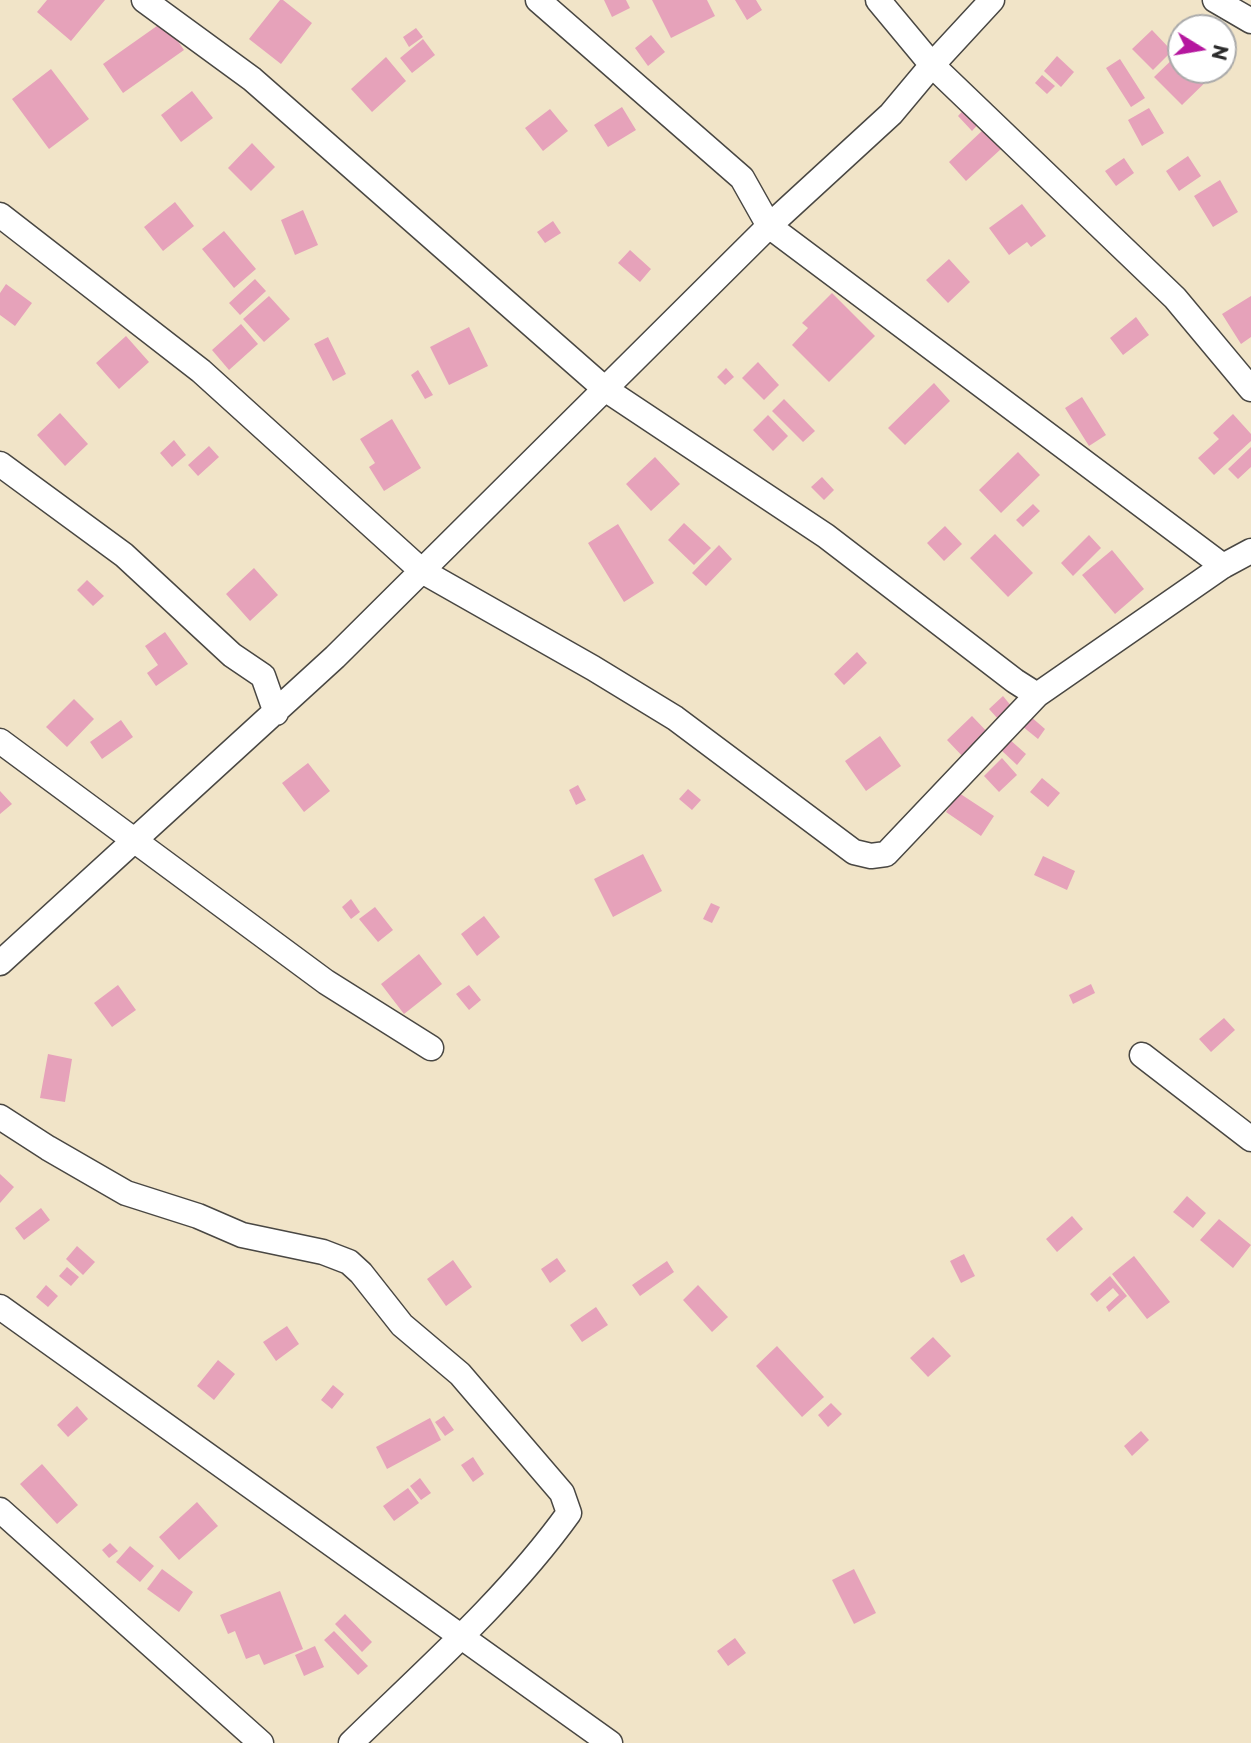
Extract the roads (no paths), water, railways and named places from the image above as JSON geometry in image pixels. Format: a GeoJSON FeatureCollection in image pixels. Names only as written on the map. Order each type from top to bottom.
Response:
{"type":"FeatureCollection","features":[{"type":"Feature","properties":{"kind":"street"},"geometry":{"type":"LineString","coordinates":[[144,0],[252,79],[604,389],[826,536],[1037,695]]}},
{"type":"Feature","properties":{"kind":"street"},"geometry":{"type":"LineString","coordinates":[[538,0],[742,178],[769,226],[1223,566]]}},
{"type":"Feature","properties":{"kind":"street"},"geometry":{"type":"LineString","coordinates":[[878,0],[932,65],[1175,298],[1251,389]]}},
{"type":"Feature","properties":{"kind":"street"},"geometry":{"type":"LineString","coordinates":[[0,962],[276,713],[422,572],[769,226],[891,114],[992,0]]}},
{"type":"Feature","properties":{"kind":"street"},"geometry":{"type":"LineString","coordinates":[[1215,0],[1251,21]]}},
{"type":"Feature","properties":{"kind":"street"},"geometry":{"type":"LineString","coordinates":[[0,215],[201,371],[422,572],[593,668],[675,718],[854,852],[886,854],[1037,695],[1223,566],[1251,551]]}},
{"type":"Feature","properties":{"kind":"street"},"geometry":{"type":"LineString","coordinates":[[0,464],[124,555],[232,655],[263,676],[276,713]]}},
{"type":"Feature","properties":{"kind":"street"},"geometry":{"type":"LineString","coordinates":[[0,741],[326,982],[430,1048]]}},
{"type":"Feature","properties":{"kind":"street"},"geometry":{"type":"LineString","coordinates":[[1142,1055],[1251,1139]]}},
{"type":"Feature","properties":{"kind":"street"},"geometry":{"type":"LineString","coordinates":[[0,1117],[126,1193],[198,1216],[242,1235],[323,1252],[349,1262],[362,1273],[402,1325],[460,1374],[562,1493],[569,1513],[517,1577],[461,1638],[351,1743]]}},
{"type":"Feature","properties":{"kind":"street"},"geometry":{"type":"LineString","coordinates":[[0,1307],[610,1743]]}},
{"type":"Feature","properties":{"kind":"street"},"geometry":{"type":"LineString","coordinates":[[0,1510],[261,1743]]}}]}
